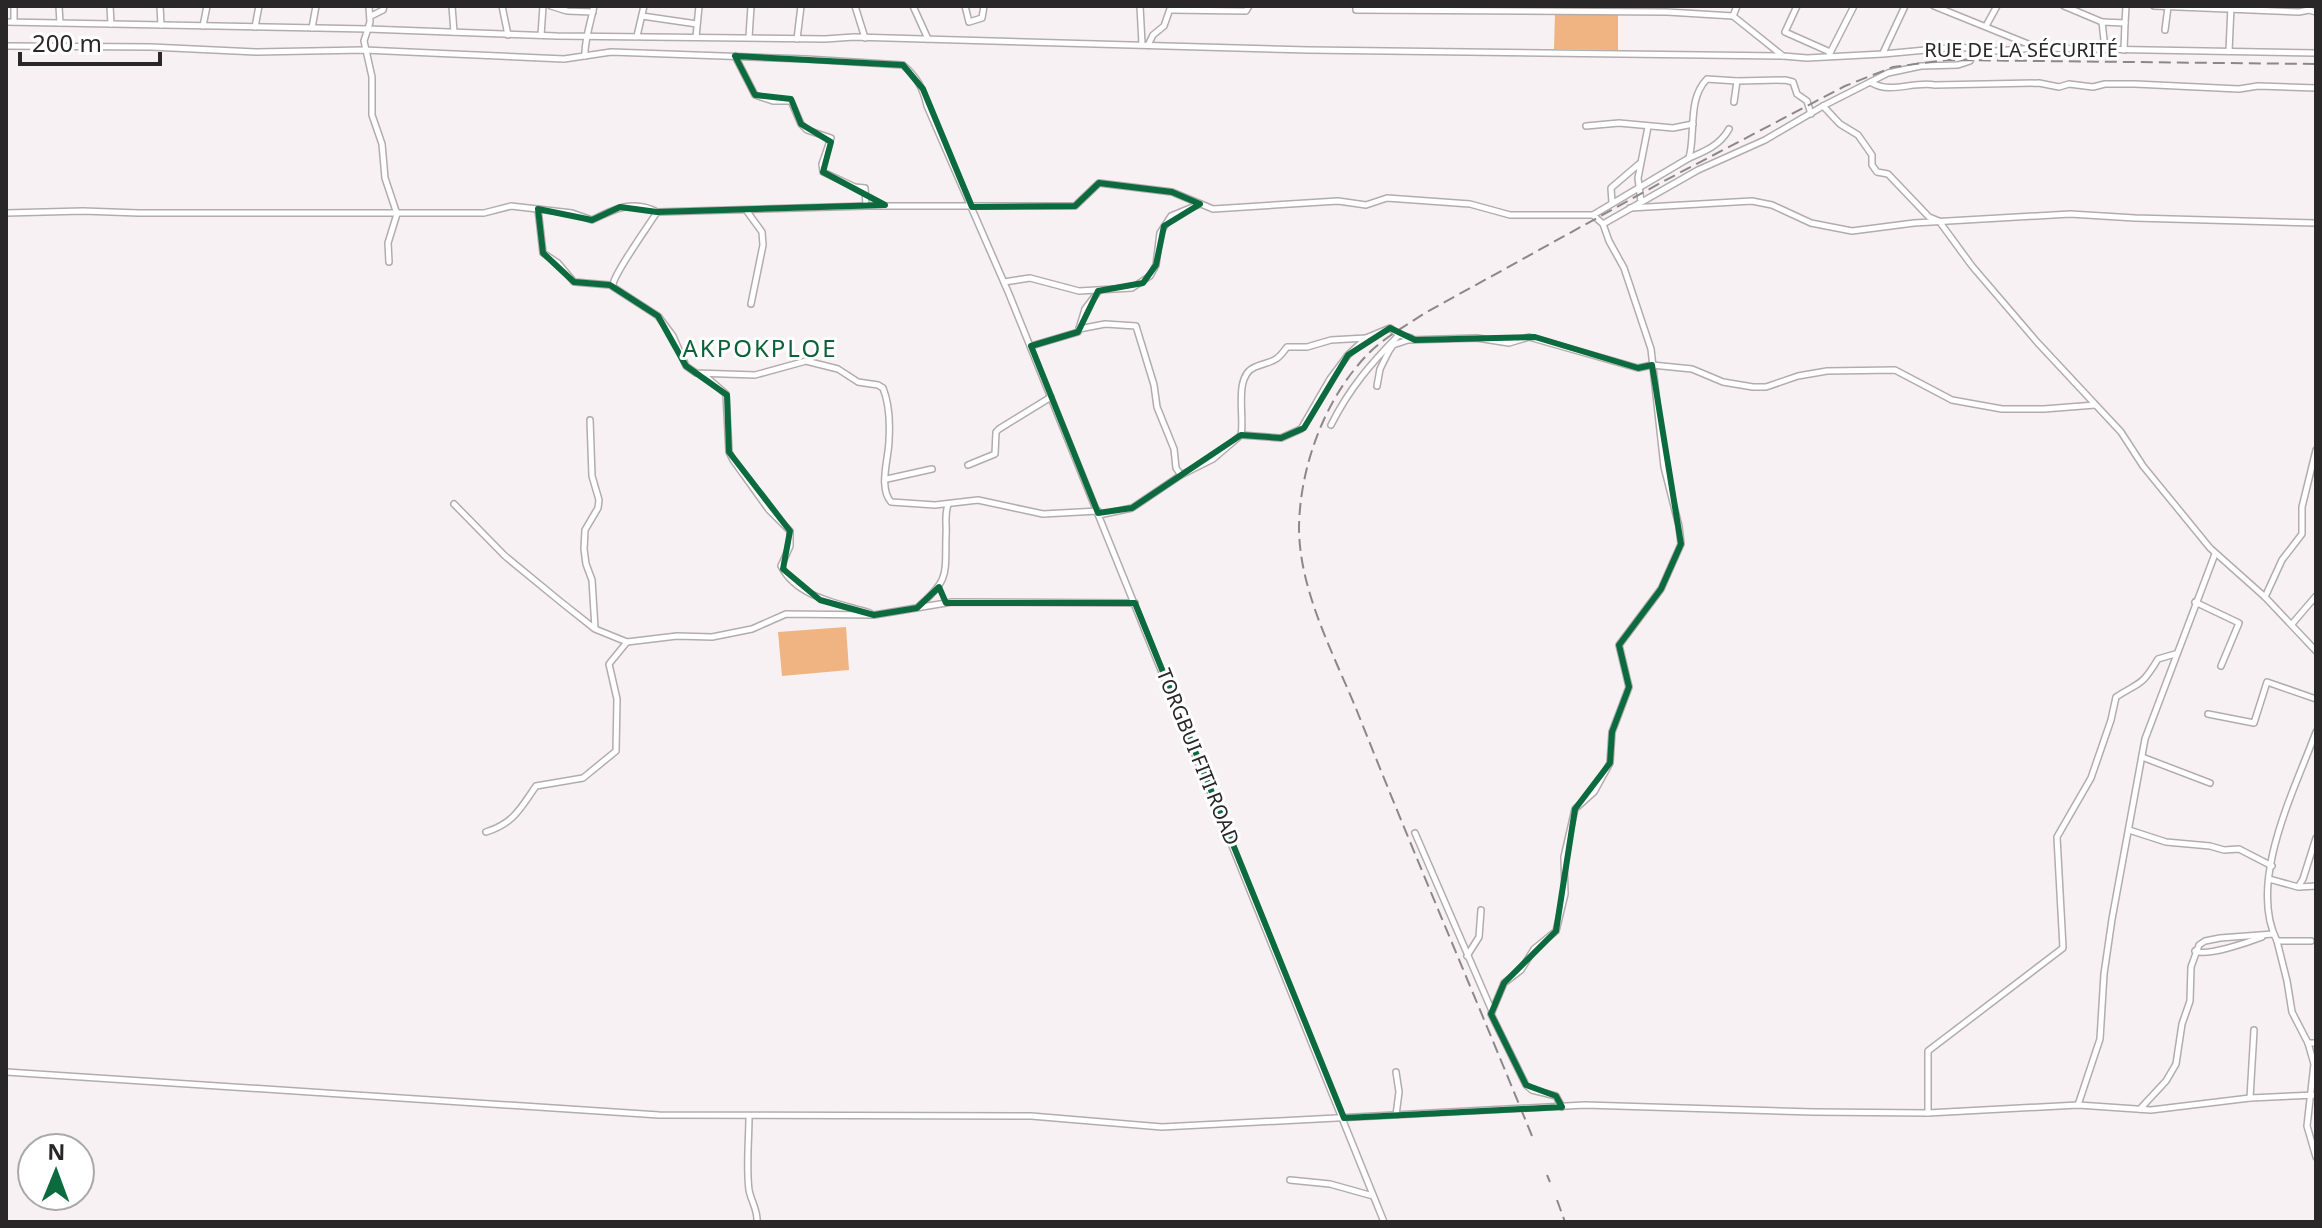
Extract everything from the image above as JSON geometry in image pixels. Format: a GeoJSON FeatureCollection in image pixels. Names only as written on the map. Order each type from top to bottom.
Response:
{"type":"FeatureCollection","features":[{"type":"Feature","properties":{"kind":"street"},"geometry":{"type":"LineString","coordinates":[[14,6],[14,22]]}},
{"type":"Feature","properties":{"kind":"street"},"geometry":{"type":"LineString","coordinates":[[59,6],[60,23]]}},
{"type":"Feature","properties":{"kind":"street"},"geometry":{"type":"LineString","coordinates":[[110,6],[111,24]]}},
{"type":"Feature","properties":{"kind":"street"},"geometry":{"type":"LineString","coordinates":[[160,6],[161,25]]}},
{"type":"Feature","properties":{"kind":"street"},"geometry":{"type":"LineString","coordinates":[[203,26],[207,6]]}},
{"type":"Feature","properties":{"kind":"street"},"geometry":{"type":"LineString","coordinates":[[255,27],[259,6]]}},
{"type":"Feature","properties":{"kind":"street"},"geometry":{"type":"LineString","coordinates":[[312,28],[316,6]]}},
{"type":"Feature","properties":{"kind":"street"},"geometry":{"type":"LineString","coordinates":[[369,6],[371,16],[364,50],[372,77],[372,115],[382,144],[385,178],[397,214],[388,243],[389,262]]}},
{"type":"Feature","properties":{"kind":"street"},"geometry":{"type":"LineString","coordinates":[[371,16],[383,10],[384,6]]}},
{"type":"Feature","properties":{"kind":"street"},"geometry":{"type":"LineString","coordinates":[[452,6],[454,32]]}},
{"type":"Feature","properties":{"kind":"street"},"geometry":{"type":"LineString","coordinates":[[502,6],[508,35]]}},
{"type":"Feature","properties":{"kind":"street"},"geometry":{"type":"LineString","coordinates":[[541,35],[543,6]]}},
{"type":"Feature","properties":{"kind":"street"},"geometry":{"type":"LineString","coordinates":[[551,6],[567,11],[593,9],[589,36],[584,44],[585,56]]}},
{"type":"Feature","properties":{"kind":"street"},"geometry":{"type":"LineString","coordinates":[[637,36],[644,6]]}},
{"type":"Feature","properties":{"kind":"street"},"geometry":{"type":"LineString","coordinates":[[695,37],[699,6]]}},
{"type":"Feature","properties":{"kind":"street"},"geometry":{"type":"LineString","coordinates":[[749,37],[751,6]]}},
{"type":"Feature","properties":{"kind":"street"},"geometry":{"type":"LineString","coordinates":[[797,39],[801,6]]}},
{"type":"Feature","properties":{"kind":"street"},"geometry":{"type":"LineString","coordinates":[[855,6],[865,38]]}},
{"type":"Feature","properties":{"kind":"street"},"geometry":{"type":"LineString","coordinates":[[913,6],[928,39]]}},
{"type":"Feature","properties":{"kind":"street"},"geometry":{"type":"LineString","coordinates":[[965,6],[969,22],[982,18],[984,6]]}},
{"type":"Feature","properties":{"kind":"street"},"geometry":{"type":"LineString","coordinates":[[1140,6],[1145,44]]}},
{"type":"Feature","properties":{"kind":"street"},"geometry":{"type":"LineString","coordinates":[[1145,44],[1164,26],[1170,8],[1246,11],[1249,6]]}},
{"type":"Feature","properties":{"kind":"street"},"geometry":{"type":"LineString","coordinates":[[1733,16],[1737,6]]}},
{"type":"Feature","properties":{"kind":"street"},"geometry":{"type":"LineString","coordinates":[[1797,6],[1785,32],[1829,54],[1854,6]]}},
{"type":"Feature","properties":{"kind":"street"},"geometry":{"type":"LineString","coordinates":[[1883,54],[1905,6]]}},
{"type":"Feature","properties":{"kind":"street"},"geometry":{"type":"LineString","coordinates":[[1934,6],[2036,48]]}},
{"type":"Feature","properties":{"kind":"street"},"geometry":{"type":"LineString","coordinates":[[1986,26],[1997,6]]}},
{"type":"Feature","properties":{"kind":"street"},"geometry":{"type":"LineString","coordinates":[[2124,50],[2126,6]]}},
{"type":"Feature","properties":{"kind":"street"},"geometry":{"type":"LineString","coordinates":[[2154,6],[2316,12]]}},
{"type":"Feature","properties":{"kind":"street"},"geometry":{"type":"LineString","coordinates":[[2069,7],[2102,22],[2125,23]]}},
{"type":"Feature","properties":{"kind":"street"},"geometry":{"type":"LineString","coordinates":[[2165,30],[2168,7]]}},
{"type":"Feature","properties":{"kind":"street"},"geometry":{"type":"LineString","coordinates":[[2229,51],[2231,7]]}},
{"type":"Feature","properties":{"kind":"street"},"geometry":{"type":"LineString","coordinates":[[1356,8],[1667,9],[1733,16],[1783,56]]}},
{"type":"Feature","properties":{"kind":"street"},"geometry":{"type":"LineString","coordinates":[[642,16],[697,24]]}},
{"type":"Feature","properties":{"kind":"street","name":"RUE DE LA SÉCURITÉ"},"geometry":{"type":"LineString","coordinates":[[6,22],[508,35],[928,39],[1422,52],[1783,56],[1883,54],[1930,48],[1976,47],[1994,51],[2036,48],[2316,53]]}},
{"type":"Feature","properties":{"kind":"street"},"geometry":{"type":"LineString","coordinates":[[2102,22],[2105,50]]}},
{"type":"Feature","properties":{"kind":"street","name":"TORGBUI FITI ROAD"},"geometry":{"type":"LineString","coordinates":[[6,46],[151,47],[256,52],[364,50],[564,59],[611,52],[903,65],[923,89],[927,106],[1031,346],[1384,1222]]}},
{"type":"Feature","properties":{"kind":"street"},"geometry":{"type":"LineString","coordinates":[[1603,224],[1698,170],[1765,140],[1888,73],[1903,68],[1963,64],[1970,61],[1976,47]]}},
{"type":"Feature","properties":{"kind":"street"},"geometry":{"type":"LineString","coordinates":[[735,56],[755,95],[773,101],[791,101],[807,130],[831,138],[821,168],[823,172],[855,187],[865,188],[866,206]]}},
{"type":"Feature","properties":{"kind":"street"},"geometry":{"type":"LineString","coordinates":[[1689,158],[1694,107],[1707,79],[1793,82],[1797,94],[1807,101],[1811,114]]}},
{"type":"Feature","properties":{"kind":"street"},"geometry":{"type":"LineString","coordinates":[[1734,102],[1737,81]]}},
{"type":"Feature","properties":{"kind":"street"},"geometry":{"type":"LineString","coordinates":[[1872,83],[1889,89],[1923,83],[2316,88]]}},
{"type":"Feature","properties":{"kind":"street"},"geometry":{"type":"LineString","coordinates":[[1823,106],[1840,124],[1858,135],[1872,155],[1872,165],[1877,172],[1888,174],[1929,217],[1939,221],[1982,277],[2095,405],[2103,410],[2143,466],[2215,554],[2265,597],[2316,651]]}},
{"type":"Feature","properties":{"kind":"street"},"geometry":{"type":"LineString","coordinates":[[1586,126],[1619,123],[1673,128],[1693,124]]}},
{"type":"Feature","properties":{"kind":"street"},"geometry":{"type":"LineString","coordinates":[[1641,202],[1640,164],[1648,127]]}},
{"type":"Feature","properties":{"kind":"street"},"geometry":{"type":"LineString","coordinates":[[6,213],[484,213],[511,206],[572,213],[592,220],[620,207],[645,206],[657,212],[866,206],[1075,206],[1099,183],[1172,192],[1213,209],[1338,201],[1366,205],[1387,198],[1470,204],[1510,215],[1593,215],[1715,146],[1729,129]]}},
{"type":"Feature","properties":{"kind":"street"},"geometry":{"type":"LineString","coordinates":[[1612,203],[1611,188],[1640,164]]}},
{"type":"Feature","properties":{"kind":"street"},"geometry":{"type":"LineString","coordinates":[[1630,208],[1752,201],[1772,205],[1811,223],[1852,231],[1939,221],[2070,214],[2316,223]]}},
{"type":"Feature","properties":{"kind":"street"},"geometry":{"type":"LineString","coordinates":[[1004,282],[1030,278],[1079,291],[1123,290],[1143,283],[1156,265],[1160,233],[1171,216],[1200,204]]}},
{"type":"Feature","properties":{"kind":"street"},"geometry":{"type":"LineString","coordinates":[[538,209],[543,253],[558,263],[574,282],[613,286],[658,316],[673,336],[686,366],[696,373],[755,375],[806,361],[838,369],[858,382],[883,388],[890,438],[885,465],[887,499],[891,502],[935,505],[978,500],[1043,514],[1098,513],[1132,508],[1181,475],[1213,459],[1241,435],[1281,438],[1301,429],[1330,379],[1366,338]]}},
{"type":"Feature","properties":{"kind":"street"},"geometry":{"type":"LineString","coordinates":[[745,209],[762,232],[763,245],[751,304]]}},
{"type":"Feature","properties":{"kind":"street"},"geometry":{"type":"LineString","coordinates":[[613,286],[613,277],[657,212]]}},
{"type":"Feature","properties":{"kind":"street"},"geometry":{"type":"LineString","coordinates":[[1492,1011],[1504,983],[1515,977],[1534,949],[1556,931],[1565,894],[1564,857],[1575,809],[1594,792],[1610,763],[1612,732],[1629,687],[1619,645],[1661,589],[1681,544],[1664,467],[1651,349],[1624,268],[1603,224],[1593,215]]}},
{"type":"Feature","properties":{"kind":"street"},"geometry":{"type":"LineString","coordinates":[[1031,346],[1074,335],[1085,309],[1098,291]]}},
{"type":"Feature","properties":{"kind":"street"},"geometry":{"type":"LineString","coordinates":[[1079,329],[1105,324],[1136,326],[1154,385],[1157,407],[1181,475]]}},
{"type":"Feature","properties":{"kind":"street"},"geometry":{"type":"LineString","coordinates":[[1241,435],[1244,380],[1253,368],[1271,364],[1287,347],[1366,338],[1390,328],[1399,335],[1415,340]]}},
{"type":"Feature","properties":{"kind":"street"},"geometry":{"type":"LineString","coordinates":[[1331,425],[1355,382],[1399,335]]}},
{"type":"Feature","properties":{"kind":"street"},"geometry":{"type":"LineString","coordinates":[[1377,386],[1380,369],[1393,345],[1415,340],[1466,338],[1509,343],[1529,337],[1638,368],[1652,365],[1692,369],[1723,382],[1753,387],[1766,387],[1798,376],[1827,371],[1895,370],[1952,400],[2002,409],[2095,405]]}},
{"type":"Feature","properties":{"kind":"street"},"geometry":{"type":"LineString","coordinates":[[702,374],[726,394],[729,452],[733,460],[769,510],[790,531],[792,539],[781,566],[783,569],[820,600],[874,615]]}},
{"type":"Feature","properties":{"kind":"street"},"geometry":{"type":"LineString","coordinates":[[968,465],[995,454],[996,432],[1051,397]]}},
{"type":"Feature","properties":{"kind":"street"},"geometry":{"type":"LineString","coordinates":[[590,420],[592,476],[599,500],[598,508],[585,530],[584,549],[592,580],[595,629]]}},
{"type":"Feature","properties":{"kind":"street"},"geometry":{"type":"LineString","coordinates":[[2265,597],[2282,560],[2302,534],[2302,507],[2316,450]]}},
{"type":"Feature","properties":{"kind":"street"},"geometry":{"type":"LineString","coordinates":[[887,479],[932,469]]}},
{"type":"Feature","properties":{"kind":"street"},"geometry":{"type":"LineString","coordinates":[[454,504],[505,556],[595,629],[627,642],[677,636],[712,637],[752,629],[786,614],[874,615],[917,608],[943,593],[1135,603]]}},
{"type":"Feature","properties":{"kind":"street"},"geometry":{"type":"LineString","coordinates":[[917,608],[943,593],[947,572],[944,514],[948,504]]}},
{"type":"Feature","properties":{"kind":"street"},"geometry":{"type":"LineString","coordinates":[[935,505],[944,514]]}},
{"type":"Feature","properties":{"kind":"street"},"geometry":{"type":"LineString","coordinates":[[2078,1105],[2100,1039],[2104,974],[2148,730],[2215,554]]}},
{"type":"Feature","properties":{"kind":"street"},"geometry":{"type":"LineString","coordinates":[[2292,624],[2316,596]]}},
{"type":"Feature","properties":{"kind":"street"},"geometry":{"type":"LineString","coordinates":[[2195,602],[2239,623],[2221,666]]}},
{"type":"Feature","properties":{"kind":"street"},"geometry":{"type":"LineString","coordinates":[[486,832],[512,821],[536,786],[583,778],[616,751],[617,699],[609,664],[627,642]]}},
{"type":"Feature","properties":{"kind":"street"},"geometry":{"type":"LineString","coordinates":[[1928,1113],[1928,1051],[2063,948],[2057,837],[2091,778],[2116,697],[2149,676],[2158,659],[2175,654]]}},
{"type":"Feature","properties":{"kind":"street"},"geometry":{"type":"LineString","coordinates":[[2208,714],[2254,723],[2267,682],[2316,699]]}},
{"type":"Feature","properties":{"kind":"street"},"geometry":{"type":"LineString","coordinates":[[2316,732],[2282,821],[2269,879],[2268,913],[2287,981],[2292,1012],[2308,1043],[2314,1064],[2313,1095],[2307,1126],[2316,1157]]}},
{"type":"Feature","properties":{"kind":"street"},"geometry":{"type":"LineString","coordinates":[[2142,757],[2210,783]]}},
{"type":"Feature","properties":{"kind":"street"},"geometry":{"type":"LineString","coordinates":[[2129,830],[2166,842],[2224,850],[2239,849],[2272,866]]}},
{"type":"Feature","properties":{"kind":"street"},"geometry":{"type":"LineString","coordinates":[[1415,833],[1499,1032],[1526,1085],[1532,1090],[1556,1096],[1562,1107]]}},
{"type":"Feature","properties":{"kind":"street"},"geometry":{"type":"LineString","coordinates":[[2298,887],[2316,838]]}},
{"type":"Feature","properties":{"kind":"street"},"geometry":{"type":"LineString","coordinates":[[2269,879],[2298,887],[2316,886]]}},
{"type":"Feature","properties":{"kind":"street"},"geometry":{"type":"LineString","coordinates":[[1467,956],[1479,937],[1481,910]]}},
{"type":"Feature","properties":{"kind":"street"},"geometry":{"type":"LineString","coordinates":[[2195,951],[2201,954],[2214,952],[2273,934]]}},
{"type":"Feature","properties":{"kind":"street"},"geometry":{"type":"LineString","coordinates":[[2140,1109],[2166,1081],[2176,1064],[2182,1024],[2190,1001],[2189,985],[2195,951],[2205,941],[2265,936]]}},
{"type":"Feature","properties":{"kind":"street"},"geometry":{"type":"LineString","coordinates":[[2277,941],[2311,941]]}},
{"type":"Feature","properties":{"kind":"street"},"geometry":{"type":"LineString","coordinates":[[2250,1098],[2254,1030]]}},
{"type":"Feature","properties":{"kind":"street"},"geometry":{"type":"LineString","coordinates":[[2308,1043],[2316,1043]]}},
{"type":"Feature","properties":{"kind":"street"},"geometry":{"type":"LineString","coordinates":[[6,1072],[659,1115],[1031,1116],[1162,1127],[1562,1107],[1660,1106],[1928,1113],[2078,1105],[2140,1109],[2313,1095]]}},
{"type":"Feature","properties":{"kind":"street"},"geometry":{"type":"LineString","coordinates":[[1396,1072],[1399,1092],[1396,1115]]}},
{"type":"Feature","properties":{"kind":"street"},"geometry":{"type":"LineString","coordinates":[[749,1116],[748,1178],[758,1214],[757,1222]]}},
{"type":"Feature","properties":{"kind":"street"},"geometry":{"type":"LineString","coordinates":[[1290,1180],[1330,1184],[1374,1196]]}},
{"type":"Feature","properties":{"kind":"highlighted area"},"geometry":{"type":"Polygon","coordinates":[[[735,56],[903,65],[923,89],[972,207],[1075,206],[1099,183],[1172,192],[1200,204],[1164,226],[1156,265],[1143,283],[1098,291],[1078,332],[1031,346],[1098,513],[1132,508],[1241,435],[1281,438],[1304,428],[1348,355],[1390,328],[1415,340],[1535,337],[1638,368],[1652,365],[1681,544],[1661,589],[1619,645],[1629,687],[1612,732],[1610,763],[1575,809],[1556,931],[1504,983],[1491,1014],[1526,1085],[1556,1096],[1562,1107],[1344,1118],[1135,603],[946,603],[939,587],[917,608],[874,615],[820,600],[783,569],[790,531],[729,452],[727,395],[686,366],[658,316],[610,285],[574,282],[543,253],[538,209],[592,220],[620,207],[657,212],[885,205],[823,172],[831,142],[801,124],[791,99],[755,95],[735,56]]]}},
{"type":"Feature","properties":{"kind":"shaded area"},"geometry":{"type":"Polygon","coordinates":[[[1555,13],[1618,13],[1618,50],[1554,49],[1555,13]]]}},
{"type":"Feature","properties":{"kind":"shaded area"},"geometry":{"type":"Polygon","coordinates":[[[846,627],[849,670],[782,676],[778,632],[846,627]]]}},
{"type":"Feature","properties":{"kind":"railway"},"geometry":{"type":"LineString","coordinates":[[1532,1136],[1329,647],[1305,576],[1299,527],[1304,480],[1318,432],[1341,388],[1371,351],[1425,313],[1664,181],[1845,86],[1893,67],[1946,60],[2316,64]]}},
{"type":"Feature","properties":{"kind":"railway"},"geometry":{"type":"LineString","coordinates":[[1547,1175],[1550,1182]]}},
{"type":"Feature","properties":{"kind":"railway"},"geometry":{"type":"LineString","coordinates":[[1557,1200],[1565,1222]]}},
{"type":"Feature","properties":{"kind":"district","name":"AKPOKPLOE"},"geometry":{"type":"Point","coordinates":[760,349]}}]}
